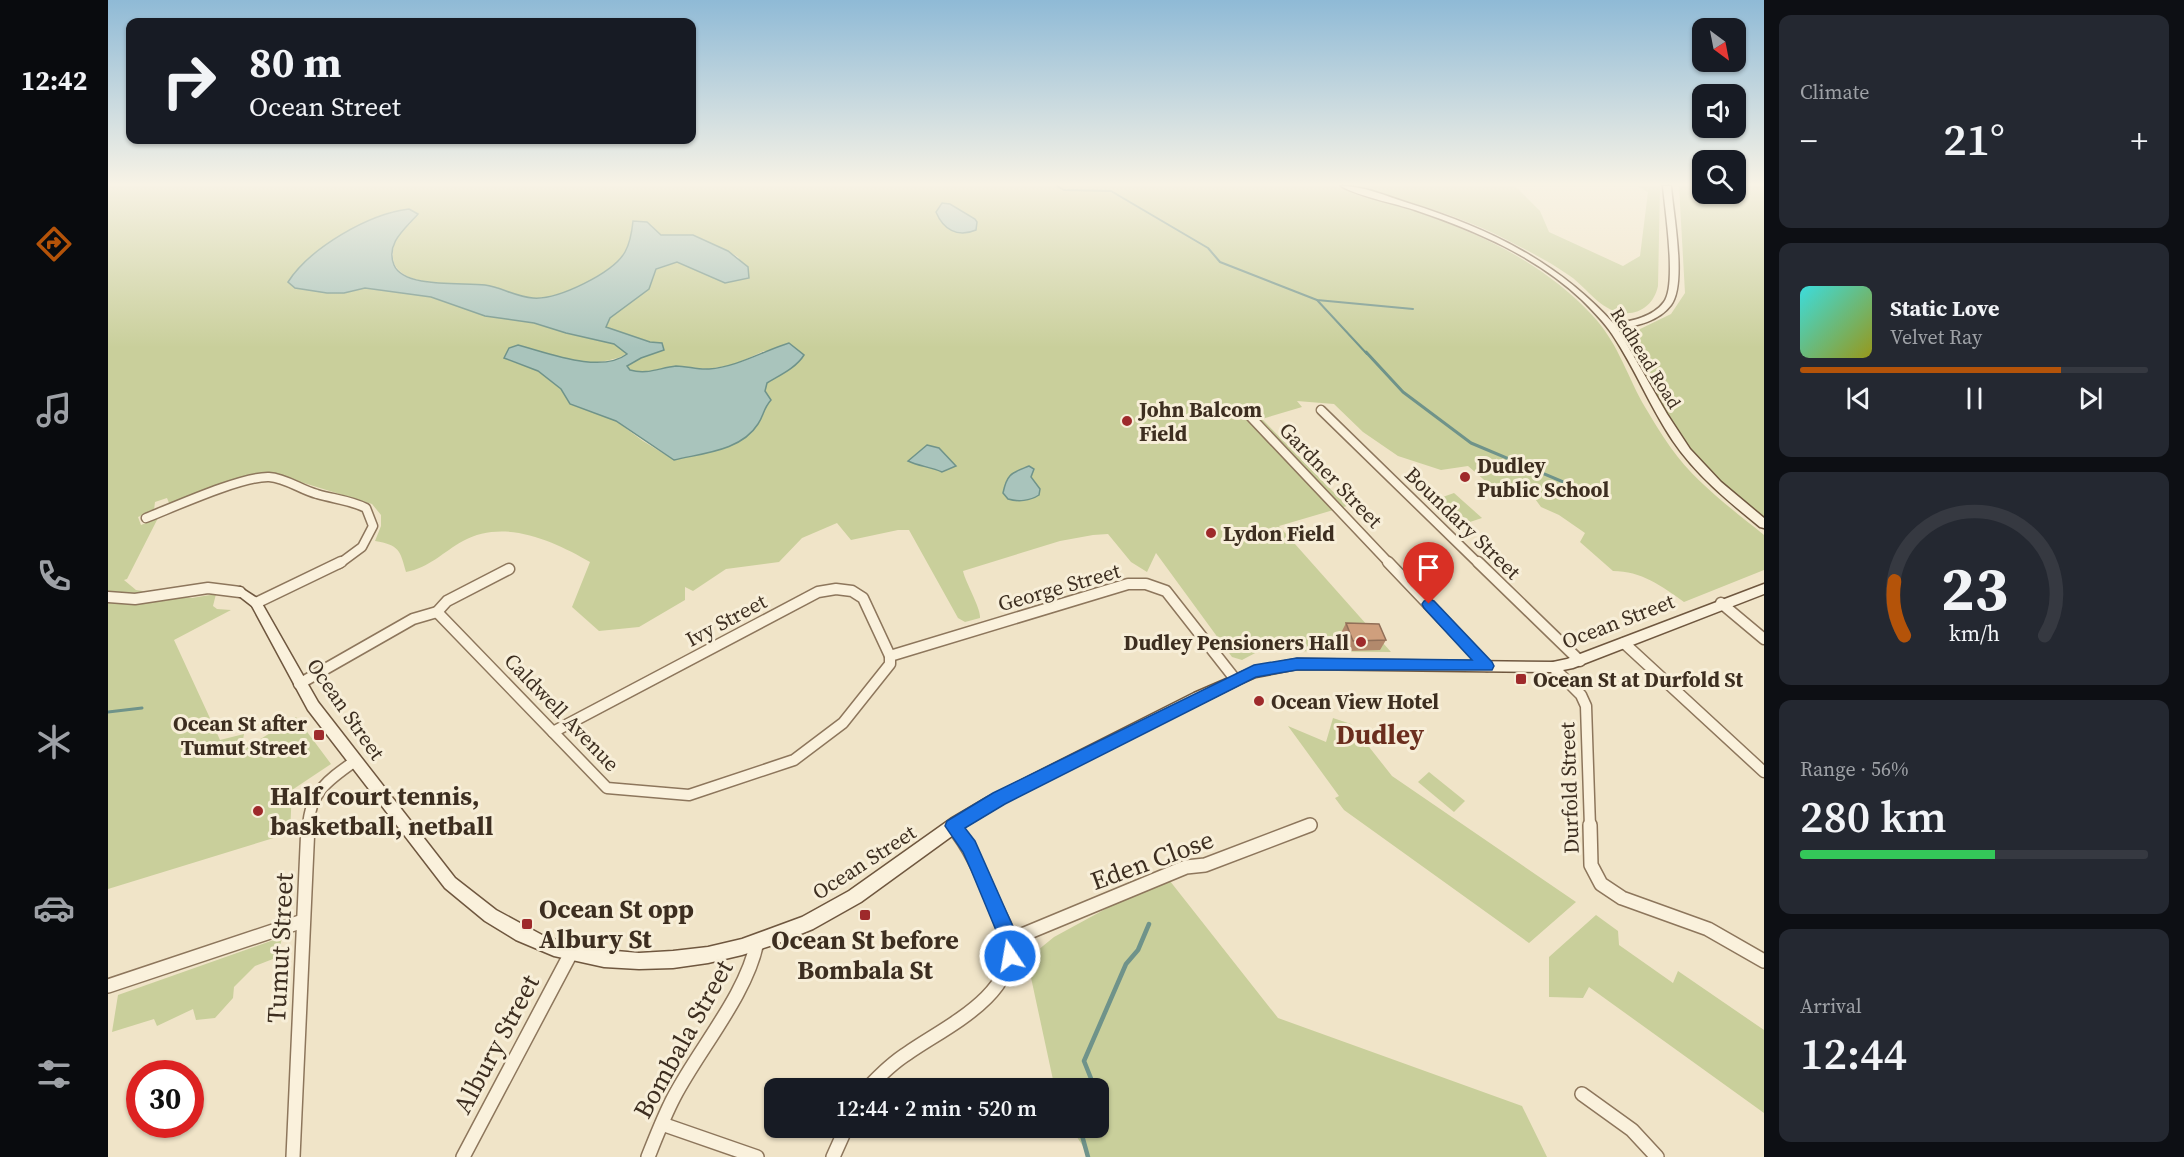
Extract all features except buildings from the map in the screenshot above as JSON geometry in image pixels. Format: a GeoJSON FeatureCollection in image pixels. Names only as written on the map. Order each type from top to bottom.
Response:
{"type":"FeatureCollection","features":[{"type":"Feature","properties":{"kind":"street","name":"Redhead Road"},"geometry":{"type":"LineString","coordinates":[[1497,240],[1548,269],[1572,287],[1612,327],[1653,400],[1691,457],[1725,492],[1764,524]]}},
{"type":"Feature","properties":{"kind":"street"},"geometry":{"type":"LineString","coordinates":[[1612,327],[1644,320],[1665,307],[1672,297],[1674,276],[1671,240]]}},
{"type":"Feature","properties":{"kind":"street","name":"Boundary Street"},"geometry":{"type":"LineString","coordinates":[[1321,410],[1580,661]]}},
{"type":"Feature","properties":{"kind":"street","name":"Gardner Street"},"geometry":{"type":"LineString","coordinates":[[1247,413],[1487,666]]}},
{"type":"Feature","properties":{"kind":"street"},"geometry":{"type":"LineString","coordinates":[[146,518],[257,477],[278,479],[316,494],[351,501],[366,508],[373,526],[362,547],[337,565],[256,603]]}},
{"type":"Feature","properties":{"kind":"street"},"geometry":{"type":"LineString","coordinates":[[299,684],[413,619],[436,612],[447,601],[509,569]]}},
{"type":"Feature","properties":{"kind":"street","name":"George Street"},"geometry":{"type":"LineString","coordinates":[[890,656],[1128,584],[1146,584],[1166,591],[1235,679]]}},
{"type":"Feature","properties":{"kind":"street","name":"Ivy Street"},"geometry":{"type":"LineString","coordinates":[[552,732],[818,592],[834,587],[855,592],[863,598],[890,656]]}},
{"type":"Feature","properties":{"kind":"street","name":"Ocean Street"},"geometry":{"type":"LineString","coordinates":[[108,597],[135,599],[208,588],[240,592],[256,603],[313,706],[450,883],[468,900],[525,934],[571,953],[615,959],[660,959],[694,956],[757,942],[836,909],[953,826],[999,799],[1235,679],[1267,668],[1297,664],[1553,667],[1580,661],[1721,603],[1764,589]]}},
{"type":"Feature","properties":{"kind":"street"},"geometry":{"type":"LineString","coordinates":[[1721,603],[1764,639]]}},
{"type":"Feature","properties":{"kind":"street","name":"Caldwell Avenue"},"geometry":{"type":"LineString","coordinates":[[436,612],[607,788],[689,795],[794,760],[843,723],[890,664],[890,656]]}},
{"type":"Feature","properties":{"kind":"street"},"geometry":{"type":"LineString","coordinates":[[1624,643],[1764,772]]}},
{"type":"Feature","properties":{"kind":"street","name":"Durfold Street"},"geometry":{"type":"LineString","coordinates":[[1553,667],[1581,696],[1586,706],[1591,866],[1600,884],[1622,898],[1708,929],[1764,961]]}},
{"type":"Feature","properties":{"kind":"street","name":"Tumut Street"},"geometry":{"type":"LineString","coordinates":[[293,1157],[309,809],[315,794],[355,761]]}},
{"type":"Feature","properties":{"kind":"street","name":"Eden Close"},"geometry":{"type":"LineString","coordinates":[[1010,940],[1186,867],[1205,865],[1311,825]]}},
{"type":"Feature","properties":{"kind":"street"},"geometry":{"type":"LineString","coordinates":[[875,1078],[893,1061],[982,1004],[997,988],[1006,973],[1010,956],[1010,940],[969,847],[953,826]]}},
{"type":"Feature","properties":{"kind":"street"},"geometry":{"type":"LineString","coordinates":[[108,986],[303,921]]}},
{"type":"Feature","properties":{"kind":"street","name":"Bombala Street"},"geometry":{"type":"LineString","coordinates":[[648,1157],[673,1098],[746,975],[754,957],[757,942]]}},
{"type":"Feature","properties":{"kind":"street","name":"Albury Street"},"geometry":{"type":"LineString","coordinates":[[463,1157],[571,953]]}},
{"type":"Feature","properties":{"kind":"street"},"geometry":{"type":"LineString","coordinates":[[1582,1094],[1630,1127],[1657,1157]]}},
{"type":"Feature","properties":{"kind":"street"},"geometry":{"type":"LineString","coordinates":[[662,1125],[757,1157]]}},
{"type":"Feature","properties":{"kind":"street"},"geometry":{"type":"LineString","coordinates":[[833,1157],[842,1138]]}},
{"type":"Feature","properties":{"kind":"green space"},"geometry":{"type":"Polygon","coordinates":[[[108,240],[334,240],[294,273],[344,293],[365,288],[431,297],[485,316],[534,323],[614,344],[627,353],[617,358],[586,363],[504,358],[538,371],[561,389],[570,404],[616,421],[674,460],[759,423],[763,410],[771,400],[765,391],[766,383],[800,361],[764,351],[733,365],[708,369],[676,366],[639,373],[630,370],[627,366],[663,350],[650,342],[606,327],[610,318],[649,289],[656,269],[677,262],[725,283],[749,278],[738,257],[704,240],[1486,240],[1536,268],[1592,315],[1608,335],[1642,402],[1681,460],[1714,494],[1764,535],[1764,570],[1684,602],[1659,585],[1642,577],[1613,571],[1580,542],[1585,533],[1559,515],[1541,507],[1530,492],[1511,487],[1497,491],[1468,466],[1441,470],[1398,456],[1363,432],[1334,404],[1297,401],[1302,407],[1262,419],[1347,506],[1279,526],[1391,652],[1259,651],[1242,660],[1232,657],[1156,553],[1147,572],[1131,562],[1108,534],[1060,541],[963,571],[980,614],[980,618],[965,622],[958,618],[909,530],[898,530],[851,540],[837,523],[802,538],[779,562],[726,569],[693,591],[685,587],[685,600],[639,627],[599,631],[572,607],[590,562],[545,540],[528,535],[512,532],[479,534],[463,541],[429,563],[406,572],[402,558],[394,547],[375,541],[381,526],[381,515],[372,504],[281,476],[266,474],[173,504],[169,503],[167,498],[155,502],[154,510],[138,517],[141,525],[158,518],[127,579],[124,580],[136,590],[175,596],[192,598],[216,594],[213,606],[217,609],[231,610],[174,640],[220,740],[244,734],[241,751],[296,717],[331,764],[292,790],[290,833],[108,889],[108,240]]]}},
{"type":"Feature","properties":{"kind":"green space"},"geometry":{"type":"Polygon","coordinates":[[[396,240],[629,240],[625,252],[618,260],[596,277],[569,290],[543,298],[532,298],[483,285],[417,280],[405,275],[397,268],[393,258],[396,240]]]}},
{"type":"Feature","properties":{"kind":"green space"},"geometry":{"type":"Polygon","coordinates":[[[1507,240],[1566,240],[1623,266],[1640,256],[1642,240],[1659,240],[1656,293],[1649,304],[1638,311],[1618,312],[1604,306],[1573,279],[1533,253],[1507,240]]]}},
{"type":"Feature","properties":{"kind":"green space"},"geometry":{"type":"Polygon","coordinates":[[[1682,240],[1764,240],[1764,519],[1698,461],[1665,416],[1651,387],[1641,358],[1638,330],[1671,314],[1685,293],[1682,240]]]}},
{"type":"Feature","properties":{"kind":"green space"},"geometry":{"type":"Polygon","coordinates":[[[1454,493],[1482,518],[1467,523],[1440,498],[1454,493]]]}},
{"type":"Feature","properties":{"kind":"green space"},"geometry":{"type":"Polygon","coordinates":[[[1333,718],[1351,724],[1392,776],[1576,902],[1529,943],[1344,810],[1335,798],[1339,796],[1288,726],[1326,742],[1333,718]]]}},
{"type":"Feature","properties":{"kind":"green space"},"geometry":{"type":"Polygon","coordinates":[[[1429,772],[1465,801],[1454,812],[1418,782],[1429,772]]]}},
{"type":"Feature","properties":{"kind":"green space"},"geometry":{"type":"Polygon","coordinates":[[[1166,876],[1278,1018],[1522,1106],[1547,1157],[1090,1157],[1078,1138],[1109,1138],[1109,1078],[1053,1078],[1027,959],[1054,937],[1166,876]]]}},
{"type":"Feature","properties":{"kind":"green space"},"geometry":{"type":"Polygon","coordinates":[[[1596,915],[1618,931],[1619,945],[1673,983],[1678,971],[1764,1030],[1764,1113],[1589,987],[1583,998],[1549,997],[1549,957],[1596,915]]]}},
{"type":"Feature","properties":{"kind":"green space"},"geometry":{"type":"Polygon","coordinates":[[[282,937],[278,957],[255,966],[234,987],[233,998],[215,1018],[196,1020],[193,1009],[157,1026],[154,1019],[112,1032],[118,995],[282,937]]]}},
{"type":"Feature","properties":{"kind":"water"},"geometry":{"type":"Polygon","coordinates":[[[333,240],[396,240],[392,250],[394,265],[400,273],[409,278],[435,283],[485,285],[533,298],[556,295],[584,284],[619,260],[629,240],[704,240],[728,251],[748,267],[749,278],[725,283],[677,262],[656,269],[649,289],[610,318],[606,327],[650,342],[662,343],[664,350],[627,366],[630,370],[648,371],[676,366],[719,368],[789,343],[804,355],[792,367],[767,383],[765,391],[771,400],[751,433],[742,440],[720,450],[674,460],[616,421],[570,404],[561,389],[538,371],[504,358],[509,348],[518,345],[574,360],[603,362],[616,360],[627,354],[614,344],[534,323],[485,316],[431,297],[365,288],[344,293],[327,293],[295,288],[288,282],[310,257],[333,240]]]}},
{"type":"Feature","properties":{"kind":"water"},"geometry":{"type":"Polygon","coordinates":[[[927,445],[939,448],[956,466],[942,472],[908,461],[927,445]]]}},
{"type":"Feature","properties":{"kind":"water"},"geometry":{"type":"Polygon","coordinates":[[[1029,466],[1034,469],[1031,477],[1040,489],[1039,495],[1032,499],[1008,499],[1003,493],[1006,481],[1014,472],[1029,466]]]}},
{"type":"Feature","properties":{"kind":"waterway"},"geometry":{"type":"LineString","coordinates":[[1194,240],[1208,248],[1220,262],[1317,300]]}},
{"type":"Feature","properties":{"kind":"waterway"},"geometry":{"type":"LineString","coordinates":[[1317,300],[1413,309]]}},
{"type":"Feature","properties":{"kind":"waterway"},"geometry":{"type":"LineString","coordinates":[[1317,300],[1367,354]]}},
{"type":"Feature","properties":{"kind":"waterway"},"geometry":{"type":"LineString","coordinates":[[1366,352],[1403,392],[1471,443],[1587,492]]}},
{"type":"Feature","properties":{"kind":"waterway"},"geometry":{"type":"LineString","coordinates":[[108,712],[142,708]]}},
{"type":"Feature","properties":{"kind":"waterway"},"geometry":{"type":"LineString","coordinates":[[1091,1078],[1084,1061],[1126,964],[1138,950],[1149,924]]}},
{"type":"Feature","properties":{"kind":"waterway"},"geometry":{"type":"LineString","coordinates":[[1083,1138],[1088,1157]]}},
{"type":"Feature","properties":{"kind":"place","name":"John Balcom Field"},"geometry":{"type":"Point","coordinates":[1127,421]}},
{"type":"Feature","properties":{"kind":"place","name":"Dudley Public School"},"geometry":{"type":"Point","coordinates":[1465,477]}},
{"type":"Feature","properties":{"kind":"place","name":"Lydon Field"},"geometry":{"type":"Point","coordinates":[1211,533]}},
{"type":"Feature","properties":{"kind":"place","name":"Dudley Pensioners Hall"},"geometry":{"type":"Point","coordinates":[1361,642]}},
{"type":"Feature","properties":{"kind":"place","name":"Ocean St at Durfold St"},"geometry":{"type":"Point","coordinates":[1521,679]}},
{"type":"Feature","properties":{"kind":"place","name":"Ocean View Hotel"},"geometry":{"type":"Point","coordinates":[1259,701]}},
{"type":"Feature","properties":{"kind":"place","name":"Ocean St after Tumut Street"},"geometry":{"type":"Point","coordinates":[319,735]}},
{"type":"Feature","properties":{"kind":"place","name":"Half court tennis, basketball, netball"},"geometry":{"type":"Point","coordinates":[258,811]}},
{"type":"Feature","properties":{"kind":"place","name":"Ocean St before Bombala St"},"geometry":{"type":"Point","coordinates":[865,915]}},
{"type":"Feature","properties":{"kind":"place","name":"Ocean St opp Albury St"},"geometry":{"type":"Point","coordinates":[527,924]}},
{"type":"Feature","properties":{"kind":"district","name":"Dudley"},"geometry":{"type":"Point","coordinates":[1380,734]}},
{"type":"Feature","properties":{"kind":"route"},"geometry":{"type":"LineString","coordinates":[[1010,956],[1010,940],[969,847],[953,826],[999,799],[1235,679],[1254,672],[1297,664],[1487,666],[1429,604]]}}]}
